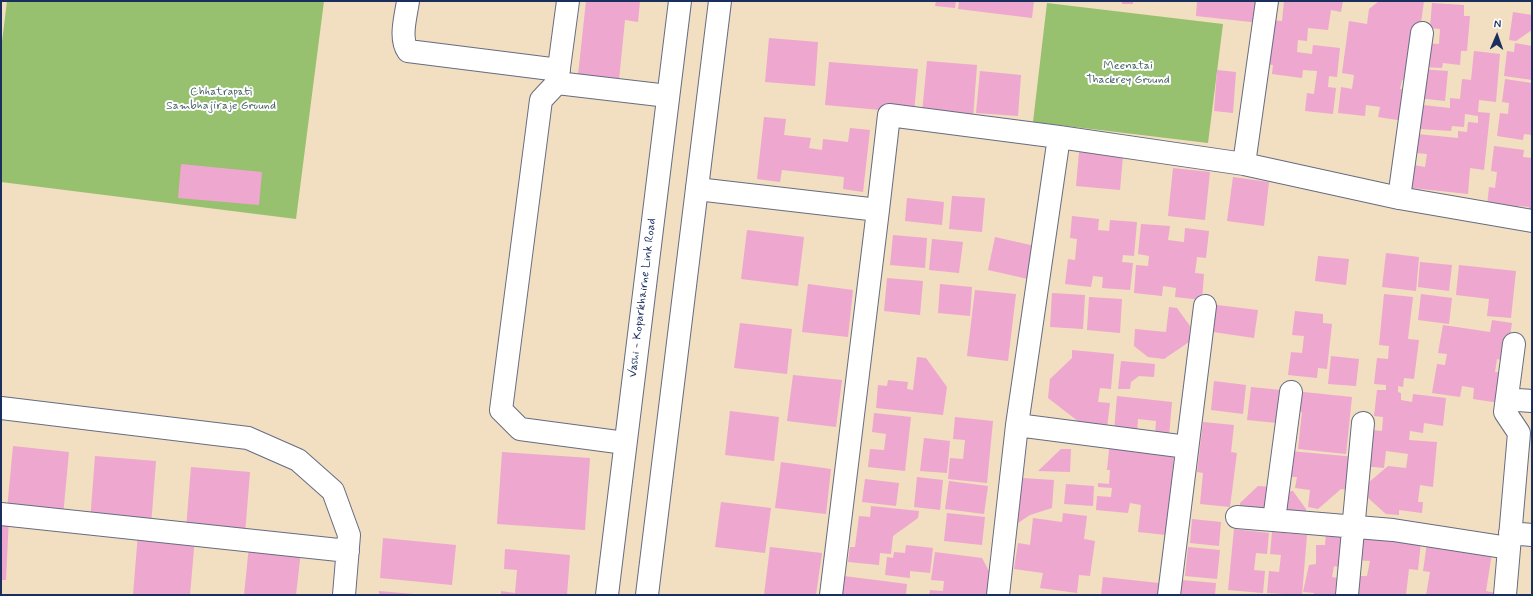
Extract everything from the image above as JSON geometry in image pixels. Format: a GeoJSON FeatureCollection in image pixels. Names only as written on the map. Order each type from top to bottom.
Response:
{"type":"FeatureCollection","features":[{"type":"Feature","properties":{"kind":"street"},"geometry":{"type":"LineString","coordinates":[[408,1],[404,37],[405,45],[408,51],[668,96]]}},
{"type":"Feature","properties":{"kind":"street"},"geometry":{"type":"LineString","coordinates":[[568,1],[558,77],[541,100],[502,410],[520,429],[625,443]]}},
{"type":"Feature","properties":{"kind":"street","name":"Vashi - Koparkhairne Link Road"},"geometry":{"type":"LineString","coordinates":[[607,595],[680,1]]}},
{"type":"Feature","properties":{"kind":"street"},"geometry":{"type":"LineString","coordinates":[[646,595],[720,1]]}},
{"type":"Feature","properties":{"kind":"street"},"geometry":{"type":"LineString","coordinates":[[1244,164],[1267,1]]}},
{"type":"Feature","properties":{"kind":"street"},"geometry":{"type":"LineString","coordinates":[[1399,198],[1422,33]]}},
{"type":"Feature","properties":{"kind":"street"},"geometry":{"type":"LineString","coordinates":[[831,595],[889,115],[1058,137],[1244,164],[1399,198],[1532,221]]}},
{"type":"Feature","properties":{"kind":"street"},"geometry":{"type":"LineString","coordinates":[[998,595],[1017,425],[1058,137]]}},
{"type":"Feature","properties":{"kind":"street"},"geometry":{"type":"LineString","coordinates":[[696,189],[878,210]]}},
{"type":"Feature","properties":{"kind":"street"},"geometry":{"type":"LineString","coordinates":[[1169,595],[1205,306]]}},
{"type":"Feature","properties":{"kind":"street"},"geometry":{"type":"LineString","coordinates":[[1505,595],[1509,541],[1525,431],[1518,407],[1525,400],[1525,344],[1523,342]]}},
{"type":"Feature","properties":{"kind":"street"},"geometry":{"type":"LineString","coordinates":[[1523,342],[1505,412],[1525,431]]}},
{"type":"Feature","properties":{"kind":"street"},"geometry":{"type":"LineString","coordinates":[[1274,520],[1291,392]]}},
{"type":"Feature","properties":{"kind":"street"},"geometry":{"type":"LineString","coordinates":[[1,408],[248,438],[298,460],[333,491],[349,535],[344,595]]}},
{"type":"Feature","properties":{"kind":"street"},"geometry":{"type":"LineString","coordinates":[[1347,595],[1363,423]]}},
{"type":"Feature","properties":{"kind":"street"},"geometry":{"type":"LineString","coordinates":[[1017,425],[1187,447]]}},
{"type":"Feature","properties":{"kind":"street"},"geometry":{"type":"LineString","coordinates":[[1,514],[348,551]]}},
{"type":"Feature","properties":{"kind":"street"},"geometry":{"type":"LineString","coordinates":[[1237,517],[1509,541],[1532,535]]}},
{"type":"Feature","properties":{"kind":"green space","name":"Chhatrapati Sambhajiraje Ground"},"geometry":{"type":"Polygon","coordinates":[[[7,1],[324,1],[296,219],[1,182],[1,50],[7,1]]]}},
{"type":"Feature","properties":{"kind":"green space","name":"Meenatai Thackrey Ground"},"geometry":{"type":"Polygon","coordinates":[[[1047,3],[1223,24],[1208,143],[1033,122],[1047,3]]]}},
{"type":"Feature","properties":{"kind":"building"},"geometry":{"type":"Polygon","coordinates":[[[586,1],[640,1],[638,22],[625,20],[619,80],[578,75],[586,1]]]}},
{"type":"Feature","properties":{"kind":"building"},"geometry":{"type":"Polygon","coordinates":[[[936,1],[956,1],[955,8],[935,6],[936,1]]]}},
{"type":"Feature","properties":{"kind":"building"},"geometry":{"type":"Polygon","coordinates":[[[959,1],[1034,1],[1032,18],[958,9],[959,1]]]}},
{"type":"Feature","properties":{"kind":"building"},"geometry":{"type":"Polygon","coordinates":[[[1122,1],[1133,1],[1133,4],[1122,4],[1122,1]]]}},
{"type":"Feature","properties":{"kind":"building"},"geometry":{"type":"Polygon","coordinates":[[[1197,1],[1262,1],[1260,23],[1196,16],[1197,1]]]}},
{"type":"Feature","properties":{"kind":"building"},"geometry":{"type":"Polygon","coordinates":[[[1284,1],[1343,1],[1341,12],[1331,10],[1328,30],[1308,28],[1307,41],[1298,40],[1297,52],[1312,54],[1313,45],[1340,48],[1337,77],[1329,76],[1328,87],[1336,88],[1333,114],[1305,111],[1307,93],[1314,94],[1317,71],[1303,70],[1302,78],[1272,74],[1273,65],[1265,64],[1270,20],[1282,21],[1284,1]]]}},
{"type":"Feature","properties":{"kind":"building"},"geometry":{"type":"Polygon","coordinates":[[[1379,1],[1424,1],[1416,60],[1409,81],[1402,80],[1400,89],[1414,91],[1404,121],[1378,117],[1380,107],[1366,105],[1365,116],[1338,113],[1341,87],[1352,89],[1354,75],[1342,73],[1349,21],[1367,24],[1369,9],[1379,1]]]}},
{"type":"Feature","properties":{"kind":"building"},"geometry":{"type":"Polygon","coordinates":[[[1432,3],[1464,5],[1464,16],[1470,16],[1467,51],[1461,51],[1460,65],[1443,63],[1442,68],[1421,67],[1423,43],[1439,44],[1440,29],[1430,28],[1432,3]]]}},
{"type":"Feature","properties":{"kind":"building"},"geometry":{"type":"Polygon","coordinates":[[[1513,12],[1532,15],[1532,30],[1516,41],[1509,40],[1513,12]]]}},
{"type":"Feature","properties":{"kind":"building"},"geometry":{"type":"Polygon","coordinates":[[[769,38],[818,42],[815,86],[765,82],[769,38]]]}},
{"type":"Feature","properties":{"kind":"building"},"geometry":{"type":"Polygon","coordinates":[[[1515,43],[1532,46],[1532,80],[1504,76],[1507,51],[1514,52],[1515,43]]]}},
{"type":"Feature","properties":{"kind":"building"},"geometry":{"type":"Polygon","coordinates":[[[1474,51],[1500,54],[1496,102],[1479,100],[1478,112],[1490,113],[1484,170],[1470,168],[1468,194],[1412,188],[1414,165],[1425,167],[1427,154],[1415,153],[1417,134],[1458,138],[1458,131],[1467,132],[1468,122],[1478,123],[1478,116],[1465,114],[1464,127],[1452,126],[1451,131],[1420,129],[1423,105],[1450,108],[1450,98],[1460,99],[1462,79],[1471,80],[1474,51]]]}},
{"type":"Feature","properties":{"kind":"building"},"geometry":{"type":"Polygon","coordinates":[[[927,61],[977,65],[973,118],[922,113],[927,61]]]}},
{"type":"Feature","properties":{"kind":"building"},"geometry":{"type":"Polygon","coordinates":[[[829,62],[918,69],[914,113],[825,105],[829,62]]]}},
{"type":"Feature","properties":{"kind":"building"},"geometry":{"type":"Polygon","coordinates":[[[1419,69],[1448,71],[1445,101],[1417,98],[1419,69]]]}},
{"type":"Feature","properties":{"kind":"building"},"geometry":{"type":"Polygon","coordinates":[[[1217,70],[1236,72],[1233,113],[1214,111],[1217,70]]]}},
{"type":"Feature","properties":{"kind":"building"},"geometry":{"type":"Polygon","coordinates":[[[980,71],[1021,75],[1018,116],[976,113],[980,71]]]}},
{"type":"Feature","properties":{"kind":"building"},"geometry":{"type":"Polygon","coordinates":[[[1505,79],[1532,83],[1532,135],[1524,134],[1523,140],[1497,136],[1500,113],[1508,114],[1509,103],[1502,102],[1505,79]]]}},
{"type":"Feature","properties":{"kind":"building"},"geometry":{"type":"Polygon","coordinates":[[[764,117],[786,119],[784,135],[811,138],[809,148],[822,150],[823,139],[848,142],[850,128],[870,130],[863,192],[843,189],[844,177],[782,170],[780,182],[757,179],[764,117]]]}},
{"type":"Feature","properties":{"kind":"building"},"geometry":{"type":"Polygon","coordinates":[[[1494,146],[1524,150],[1523,157],[1532,158],[1532,211],[1529,211],[1529,207],[1519,206],[1518,210],[1487,206],[1489,187],[1495,188],[1497,172],[1491,171],[1494,146]]]}},
{"type":"Feature","properties":{"kind":"building"},"geometry":{"type":"Polygon","coordinates":[[[1079,152],[1123,156],[1120,190],[1076,186],[1079,152]]]}},
{"type":"Feature","properties":{"kind":"building"},"geometry":{"type":"Polygon","coordinates":[[[181,164],[262,172],[259,205],[178,198],[181,164]]]}},
{"type":"Feature","properties":{"kind":"building"},"geometry":{"type":"Polygon","coordinates":[[[1173,168],[1210,172],[1205,220],[1168,216],[1173,168]]]}},
{"type":"Feature","properties":{"kind":"building"},"geometry":{"type":"Polygon","coordinates":[[[1233,177],[1269,182],[1264,226],[1227,221],[1233,177]]]}},
{"type":"Feature","properties":{"kind":"building"},"geometry":{"type":"Polygon","coordinates":[[[952,196],[985,198],[982,232],[949,229],[952,196]]]}},
{"type":"Feature","properties":{"kind":"building"},"geometry":{"type":"Polygon","coordinates":[[[907,198],[944,202],[942,225],[905,221],[907,198]]]}},
{"type":"Feature","properties":{"kind":"building"},"geometry":{"type":"Polygon","coordinates":[[[1072,216],[1099,219],[1098,230],[1109,231],[1110,220],[1137,222],[1134,256],[1123,255],[1122,262],[1133,263],[1130,290],[1102,288],[1103,277],[1093,276],[1091,287],[1065,284],[1068,259],[1075,260],[1077,239],[1070,238],[1072,216]]]}},
{"type":"Feature","properties":{"kind":"building"},"geometry":{"type":"Polygon","coordinates":[[[1141,224],[1170,226],[1168,240],[1184,242],[1185,228],[1209,231],[1206,258],[1197,257],[1195,273],[1204,274],[1202,300],[1175,297],[1176,288],[1163,286],[1162,296],[1134,293],[1136,265],[1148,266],[1149,256],[1138,254],[1141,224]]]}},
{"type":"Feature","properties":{"kind":"building"},"geometry":{"type":"Polygon","coordinates":[[[747,230],[804,237],[798,286],[741,279],[747,230]]]}},
{"type":"Feature","properties":{"kind":"building"},"geometry":{"type":"Polygon","coordinates":[[[893,235],[927,238],[925,268],[890,265],[893,235]]]}},
{"type":"Feature","properties":{"kind":"building"},"geometry":{"type":"Polygon","coordinates":[[[995,237],[1035,246],[1028,279],[988,270],[995,237]]]}},
{"type":"Feature","properties":{"kind":"building"},"geometry":{"type":"Polygon","coordinates":[[[932,239],[963,242],[959,273],[929,270],[932,239]]]}},
{"type":"Feature","properties":{"kind":"building"},"geometry":{"type":"Polygon","coordinates":[[[1386,253],[1419,257],[1416,291],[1382,287],[1386,253]]]}},
{"type":"Feature","properties":{"kind":"building"},"geometry":{"type":"Polygon","coordinates":[[[1318,256],[1349,259],[1346,285],[1315,281],[1318,256]]]}},
{"type":"Feature","properties":{"kind":"building"},"geometry":{"type":"Polygon","coordinates":[[[1420,262],[1452,265],[1449,291],[1418,287],[1420,262]]]}},
{"type":"Feature","properties":{"kind":"building"},"geometry":{"type":"Polygon","coordinates":[[[1459,265],[1516,271],[1511,318],[1487,316],[1489,299],[1456,295],[1459,265]]]}},
{"type":"Feature","properties":{"kind":"building"},"geometry":{"type":"Polygon","coordinates":[[[887,278],[923,281],[920,315],[884,311],[887,278]]]}},
{"type":"Feature","properties":{"kind":"building"},"geometry":{"type":"Polygon","coordinates":[[[808,284],[853,290],[848,337],[802,332],[808,284]]]}},
{"type":"Feature","properties":{"kind":"building"},"geometry":{"type":"Polygon","coordinates":[[[940,284],[972,287],[970,316],[938,313],[940,284]]]}},
{"type":"Feature","properties":{"kind":"building"},"geometry":{"type":"Polygon","coordinates":[[[975,290],[1016,294],[1008,361],[967,356],[975,290]]]}},
{"type":"Feature","properties":{"kind":"building"},"geometry":{"type":"Polygon","coordinates":[[[1052,293],[1085,295],[1083,329],[1050,327],[1052,293]]]}},
{"type":"Feature","properties":{"kind":"building"},"geometry":{"type":"Polygon","coordinates":[[[1384,294],[1413,297],[1408,339],[1419,340],[1414,379],[1404,378],[1403,387],[1398,386],[1398,392],[1401,393],[1401,400],[1412,402],[1413,394],[1446,398],[1443,426],[1424,423],[1423,433],[1410,431],[1409,440],[1437,442],[1433,487],[1420,485],[1418,502],[1423,502],[1422,513],[1399,510],[1399,515],[1386,514],[1367,497],[1368,483],[1388,466],[1406,468],[1408,454],[1386,451],[1384,468],[1363,466],[1373,430],[1382,431],[1383,417],[1374,416],[1377,390],[1386,390],[1386,385],[1374,384],[1377,358],[1388,359],[1389,346],[1379,345],[1384,294]]]}},
{"type":"Feature","properties":{"kind":"building"},"geometry":{"type":"Polygon","coordinates":[[[1421,294],[1452,298],[1449,324],[1418,320],[1421,294]]]}},
{"type":"Feature","properties":{"kind":"building"},"geometry":{"type":"Polygon","coordinates":[[[1089,297],[1122,299],[1120,333],[1087,330],[1089,297]]]}},
{"type":"Feature","properties":{"kind":"building"},"geometry":{"type":"Polygon","coordinates":[[[1209,304],[1258,310],[1254,338],[1206,331],[1209,304]]]}},
{"type":"Feature","properties":{"kind":"building"},"geometry":{"type":"Polygon","coordinates":[[[1169,307],[1177,308],[1190,326],[1189,342],[1164,359],[1148,357],[1134,346],[1135,329],[1166,332],[1169,307]]]}},
{"type":"Feature","properties":{"kind":"building"},"geometry":{"type":"Polygon","coordinates":[[[1295,311],[1323,314],[1323,323],[1332,324],[1327,369],[1318,368],[1317,378],[1288,375],[1291,352],[1302,353],[1304,336],[1292,335],[1295,311]]]}},
{"type":"Feature","properties":{"kind":"building"},"geometry":{"type":"Polygon","coordinates":[[[1492,320],[1512,323],[1506,361],[1497,359],[1495,372],[1505,373],[1500,403],[1473,399],[1474,388],[1462,386],[1460,397],[1432,393],[1437,364],[1445,365],[1447,354],[1438,353],[1443,325],[1490,332],[1492,320]]]}},
{"type":"Feature","properties":{"kind":"building"},"geometry":{"type":"Polygon","coordinates":[[[740,323],[792,329],[787,374],[734,368],[740,323]]]}},
{"type":"Feature","properties":{"kind":"building"},"geometry":{"type":"Polygon","coordinates":[[[1072,350],[1114,354],[1111,389],[1100,388],[1098,402],[1110,403],[1107,427],[1083,425],[1048,398],[1050,379],[1072,358],[1072,350]]]}},
{"type":"Feature","properties":{"kind":"building"},"geometry":{"type":"Polygon","coordinates":[[[1331,356],[1359,359],[1356,386],[1328,384],[1331,356]]]}},
{"type":"Feature","properties":{"kind":"building"},"geometry":{"type":"Polygon","coordinates":[[[917,357],[926,358],[947,387],[943,415],[876,408],[878,385],[887,386],[888,380],[908,382],[907,389],[913,390],[917,357]]]}},
{"type":"Feature","properties":{"kind":"building"},"geometry":{"type":"Polygon","coordinates":[[[1121,361],[1155,364],[1154,377],[1139,376],[1131,382],[1130,389],[1118,389],[1121,361]]]}},
{"type":"Feature","properties":{"kind":"building"},"geometry":{"type":"Polygon","coordinates":[[[793,375],[842,380],[836,427],[787,421],[793,375]]]}},
{"type":"Feature","properties":{"kind":"building"},"geometry":{"type":"Polygon","coordinates":[[[1214,381],[1246,385],[1243,414],[1211,410],[1214,381]]]}},
{"type":"Feature","properties":{"kind":"building"},"geometry":{"type":"Polygon","coordinates":[[[1251,387],[1281,390],[1277,423],[1247,420],[1251,387]]]}},
{"type":"Feature","properties":{"kind":"building"},"geometry":{"type":"Polygon","coordinates":[[[1294,391],[1352,397],[1346,454],[1298,449],[1302,412],[1292,411],[1294,391]]]}},
{"type":"Feature","properties":{"kind":"building"},"geometry":{"type":"Polygon","coordinates":[[[1117,396],[1172,402],[1169,436],[1155,435],[1156,421],[1138,419],[1137,433],[1114,431],[1117,396]]]}},
{"type":"Feature","properties":{"kind":"building"},"geometry":{"type":"Polygon","coordinates":[[[730,411],[779,417],[774,461],[725,455],[730,411]]]}},
{"type":"Feature","properties":{"kind":"building"},"geometry":{"type":"Polygon","coordinates":[[[874,413],[911,417],[905,471],[868,467],[870,449],[884,450],[886,434],[872,432],[874,413]]]}},
{"type":"Feature","properties":{"kind":"building"},"geometry":{"type":"Polygon","coordinates":[[[955,417],[993,421],[987,483],[948,479],[950,458],[963,459],[965,440],[953,439],[955,417]]]}},
{"type":"Feature","properties":{"kind":"building"},"geometry":{"type":"Polygon","coordinates":[[[1203,422],[1234,425],[1231,452],[1237,453],[1230,507],[1200,504],[1203,473],[1197,472],[1203,422]]]}},
{"type":"Feature","properties":{"kind":"building"},"geometry":{"type":"Polygon","coordinates":[[[924,438],[950,441],[947,473],[920,471],[924,438]]]}},
{"type":"Feature","properties":{"kind":"building"},"geometry":{"type":"Polygon","coordinates":[[[1110,440],[1175,446],[1166,535],[1138,532],[1141,505],[1130,503],[1128,513],[1096,510],[1097,496],[1111,497],[1112,488],[1098,487],[1098,483],[1109,484],[1110,470],[1107,470],[1110,440]]]}},
{"type":"Feature","properties":{"kind":"building"},"geometry":{"type":"Polygon","coordinates":[[[13,446],[69,452],[63,516],[7,510],[13,446]]]}},
{"type":"Feature","properties":{"kind":"building"},"geometry":{"type":"Polygon","coordinates":[[[1061,449],[1071,449],[1070,472],[1038,471],[1061,449]]]}},
{"type":"Feature","properties":{"kind":"building"},"geometry":{"type":"Polygon","coordinates":[[[1290,451],[1356,457],[1352,490],[1341,489],[1318,509],[1308,507],[1310,490],[1295,488],[1297,477],[1287,477],[1290,451]]]}},
{"type":"Feature","properties":{"kind":"building"},"geometry":{"type":"Polygon","coordinates":[[[502,452],[590,458],[585,530],[497,524],[502,452]]]}},
{"type":"Feature","properties":{"kind":"building"},"geometry":{"type":"Polygon","coordinates":[[[95,456],[156,461],[151,526],[90,522],[95,456]]]}},
{"type":"Feature","properties":{"kind":"building"},"geometry":{"type":"Polygon","coordinates":[[[781,462],[831,469],[826,514],[775,508],[781,462]]]}},
{"type":"Feature","properties":{"kind":"building"},"geometry":{"type":"Polygon","coordinates":[[[191,467],[250,472],[245,534],[186,529],[191,467]]]}},
{"type":"Feature","properties":{"kind":"building"},"geometry":{"type":"Polygon","coordinates":[[[917,477],[943,480],[940,510],[914,507],[917,477]]]}},
{"type":"Feature","properties":{"kind":"building"},"geometry":{"type":"Polygon","coordinates":[[[1022,478],[1054,480],[1052,508],[1030,515],[1018,523],[1022,478]]]}},
{"type":"Feature","properties":{"kind":"building"},"geometry":{"type":"Polygon","coordinates":[[[865,479],[899,483],[896,506],[862,502],[865,479]]]}},
{"type":"Feature","properties":{"kind":"building"},"geometry":{"type":"Polygon","coordinates":[[[949,481],[988,486],[984,514],[945,509],[949,481]]]}},
{"type":"Feature","properties":{"kind":"building"},"geometry":{"type":"Polygon","coordinates":[[[1066,484],[1094,486],[1093,506],[1064,504],[1066,484]]]}},
{"type":"Feature","properties":{"kind":"building"},"geometry":{"type":"Polygon","coordinates":[[[1258,486],[1273,487],[1271,514],[1240,511],[1240,503],[1258,486]]]}},
{"type":"Feature","properties":{"kind":"building"},"geometry":{"type":"Polygon","coordinates":[[[1280,491],[1293,491],[1306,509],[1306,518],[1278,516],[1280,491]]]}},
{"type":"Feature","properties":{"kind":"building"},"geometry":{"type":"Polygon","coordinates":[[[721,502],[771,508],[765,553],[715,547],[721,502]]]}},
{"type":"Feature","properties":{"kind":"building"},"geometry":{"type":"Polygon","coordinates":[[[871,506],[919,511],[918,518],[893,536],[891,554],[880,553],[879,565],[848,562],[850,547],[855,547],[859,516],[870,517],[871,506]]]}},
{"type":"Feature","properties":{"kind":"building"},"geometry":{"type":"Polygon","coordinates":[[[947,513],[985,517],[982,545],[944,541],[947,513]]]}},
{"type":"Feature","properties":{"kind":"building"},"geometry":{"type":"Polygon","coordinates":[[[1063,513],[1087,516],[1084,539],[1095,541],[1090,576],[1079,575],[1077,593],[1040,588],[1043,573],[1014,569],[1018,543],[1030,545],[1033,518],[1062,522],[1063,513]]]}},
{"type":"Feature","properties":{"kind":"building"},"geometry":{"type":"Polygon","coordinates":[[[1,516],[9,517],[6,580],[1,580],[1,516]]]}},
{"type":"Feature","properties":{"kind":"building"},"geometry":{"type":"Polygon","coordinates":[[[1192,519],[1221,522],[1219,546],[1190,543],[1192,519]]]}},
{"type":"Feature","properties":{"kind":"building"},"geometry":{"type":"Polygon","coordinates":[[[1234,529],[1269,533],[1267,554],[1256,553],[1254,570],[1265,571],[1263,593],[1228,590],[1234,529]]]}},
{"type":"Feature","properties":{"kind":"building"},"geometry":{"type":"Polygon","coordinates":[[[1272,532],[1307,535],[1302,595],[1267,593],[1269,571],[1279,572],[1281,555],[1270,554],[1272,532]]]}},
{"type":"Feature","properties":{"kind":"building"},"geometry":{"type":"Polygon","coordinates":[[[138,533],[195,537],[190,595],[133,595],[138,533]]]}},
{"type":"Feature","properties":{"kind":"building"},"geometry":{"type":"Polygon","coordinates":[[[1326,533],[1344,537],[1338,567],[1334,566],[1332,577],[1337,578],[1335,595],[1314,595],[1314,593],[1303,592],[1309,565],[1316,564],[1316,545],[1325,545],[1326,533]]]}},
{"type":"Feature","properties":{"kind":"building"},"geometry":{"type":"Polygon","coordinates":[[[383,538],[456,545],[452,585],[380,578],[383,538]]]}},
{"type":"Feature","properties":{"kind":"building"},"geometry":{"type":"Polygon","coordinates":[[[1362,539],[1421,542],[1418,570],[1409,569],[1406,595],[1353,595],[1355,576],[1367,576],[1370,561],[1357,560],[1362,539]]]}},
{"type":"Feature","properties":{"kind":"building"},"geometry":{"type":"Polygon","coordinates":[[[1427,543],[1492,553],[1486,591],[1496,593],[1496,595],[1426,595],[1430,572],[1423,571],[1427,543]]]}},
{"type":"Feature","properties":{"kind":"building"},"geometry":{"type":"Polygon","coordinates":[[[906,545],[933,548],[930,573],[910,571],[910,578],[885,575],[887,557],[893,558],[894,552],[905,553],[906,545]]]}},
{"type":"Feature","properties":{"kind":"building"},"geometry":{"type":"Polygon","coordinates":[[[249,546],[301,551],[296,595],[244,595],[249,546]]]}},
{"type":"Feature","properties":{"kind":"building"},"geometry":{"type":"Polygon","coordinates":[[[770,547],[822,553],[816,595],[764,595],[770,547]]]}},
{"type":"Feature","properties":{"kind":"building"},"geometry":{"type":"Polygon","coordinates":[[[1188,547],[1220,550],[1217,579],[1185,576],[1188,547]]]}},
{"type":"Feature","properties":{"kind":"building"},"geometry":{"type":"Polygon","coordinates":[[[505,549],[570,555],[567,595],[501,595],[501,591],[515,593],[517,570],[504,569],[505,549]]]}},
{"type":"Feature","properties":{"kind":"building"},"geometry":{"type":"Polygon","coordinates":[[[935,552],[982,558],[997,586],[996,595],[929,595],[930,590],[943,591],[944,581],[931,580],[935,552]]]}},
{"type":"Feature","properties":{"kind":"building"},"geometry":{"type":"Polygon","coordinates":[[[844,576],[907,584],[906,595],[842,595],[844,576]]]}},
{"type":"Feature","properties":{"kind":"building"},"geometry":{"type":"Polygon","coordinates":[[[1103,577],[1159,583],[1157,595],[1101,595],[1103,577]]]}},
{"type":"Feature","properties":{"kind":"building"},"geometry":{"type":"Polygon","coordinates":[[[1182,580],[1216,583],[1215,595],[1181,595],[1182,580]]]}},
{"type":"Feature","properties":{"kind":"building"},"geometry":{"type":"Polygon","coordinates":[[[379,591],[414,594],[414,595],[379,595],[379,591]]]}}]}
